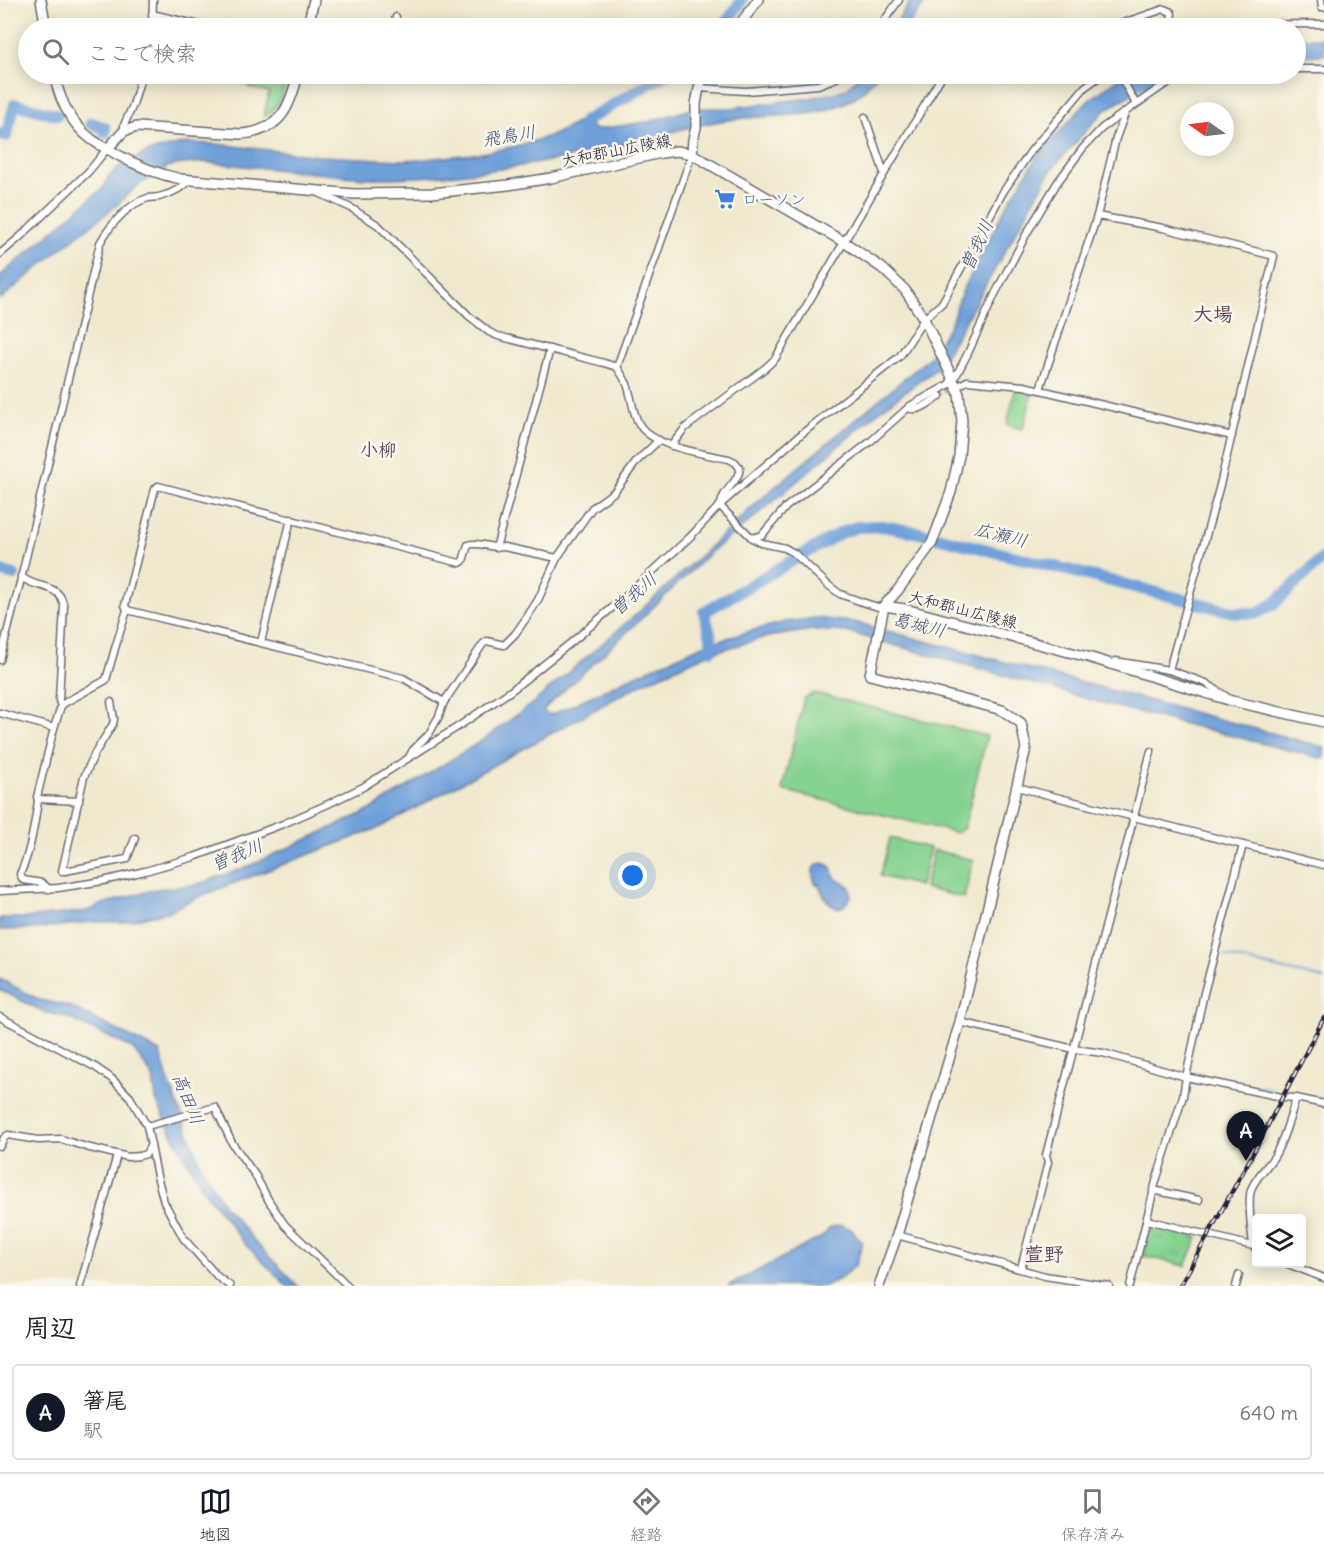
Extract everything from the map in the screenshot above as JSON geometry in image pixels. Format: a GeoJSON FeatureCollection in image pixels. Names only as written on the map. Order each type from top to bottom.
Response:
{"type":"FeatureCollection","features":[{"type":"Feature","properties":{"kind":"main road"},"geometry":{"type":"LineString","coordinates":[[41,0],[44,18]]}},
{"type":"Feature","properties":{"kind":"main road"},"geometry":{"type":"LineString","coordinates":[[310,18],[314,0]]}},
{"type":"Feature","properties":{"kind":"main road"},"geometry":{"type":"LineString","coordinates":[[744,18],[758,0]]}},
{"type":"Feature","properties":{"kind":"main road","name":"大和郡山広陵線"},"geometry":{"type":"LineString","coordinates":[[57,84],[72,119],[98,144],[147,170],[186,179],[354,194],[432,193],[551,178],[677,151],[692,154],[844,242],[882,268],[905,290],[926,323],[954,380],[959,394],[962,421],[959,456],[951,492],[932,543],[884,610]]}},
{"type":"Feature","properties":{"kind":"main road"},"geometry":{"type":"LineString","coordinates":[[107,149],[123,131],[137,126],[242,134],[258,132],[278,120],[285,112],[295,84]]}},
{"type":"Feature","properties":{"kind":"main road"},"geometry":{"type":"LineString","coordinates":[[692,154],[696,128],[696,104],[700,84]]}},
{"type":"Feature","properties":{"kind":"main road","name":"大和郡山広陵線"},"geometry":{"type":"LineString","coordinates":[[884,610],[904,609],[1088,657],[1232,701],[1324,722]]}},
{"type":"Feature","properties":{"kind":"main road"},"geometry":{"type":"LineString","coordinates":[[879,1286],[897,1235],[960,1022],[1026,748],[1021,723],[1002,710],[870,675],[884,610]]}},
{"type":"Feature","properties":{"kind":"street"},"geometry":{"type":"LineString","coordinates":[[152,18],[153,0]]}},
{"type":"Feature","properties":{"kind":"street"},"geometry":{"type":"LineString","coordinates":[[886,18],[898,0]]}},
{"type":"Feature","properties":{"kind":"street"},"geometry":{"type":"LineString","coordinates":[[1321,0],[1322,7],[1324,7]]}},
{"type":"Feature","properties":{"kind":"street"},"geometry":{"type":"LineString","coordinates":[[1137,18],[1164,9],[1171,12],[1171,18]]}},
{"type":"Feature","properties":{"kind":"street"},"geometry":{"type":"LineString","coordinates":[[152,14],[169,18]]}},
{"type":"Feature","properties":{"kind":"street"},"geometry":{"type":"LineString","coordinates":[[1306,24],[1324,24]]}},
{"type":"Feature","properties":{"kind":"street"},"geometry":{"type":"LineString","coordinates":[[1306,69],[1324,69]]}},
{"type":"Feature","properties":{"kind":"street"},"geometry":{"type":"LineString","coordinates":[[123,131],[139,84]]}},
{"type":"Feature","properties":{"kind":"street"},"geometry":{"type":"LineString","coordinates":[[699,88],[746,91],[821,84]]}},
{"type":"Feature","properties":{"kind":"street"},"geometry":{"type":"LineString","coordinates":[[671,446],[685,428],[775,359],[937,84]]}},
{"type":"Feature","properties":{"kind":"street"},"geometry":{"type":"LineString","coordinates":[[0,891],[50,889],[103,881],[194,857],[283,824],[363,787],[512,690],[626,596],[799,436],[900,356],[942,303],[1003,192],[1031,151],[1089,84]]}},
{"type":"Feature","properties":{"kind":"street"},"geometry":{"type":"LineString","coordinates":[[1125,84],[1135,102]]}},
{"type":"Feature","properties":{"kind":"street"},"geometry":{"type":"LineString","coordinates":[[752,538],[762,535],[786,507],[871,441],[908,408],[954,380],[995,294],[1027,233],[1057,183],[1083,148],[1102,128],[1135,102],[1167,84]]}},
{"type":"Feature","properties":{"kind":"street"},"geometry":{"type":"LineString","coordinates":[[1041,389],[1097,216],[1116,138],[1126,110]]}},
{"type":"Feature","properties":{"kind":"street"},"geometry":{"type":"LineString","coordinates":[[865,117],[884,173]]}},
{"type":"Feature","properties":{"kind":"street"},"geometry":{"type":"LineString","coordinates":[[0,254],[89,171],[107,149]]}},
{"type":"Feature","properties":{"kind":"street"},"geometry":{"type":"LineString","coordinates":[[617,368],[692,154]]}},
{"type":"Feature","properties":{"kind":"street"},"geometry":{"type":"LineString","coordinates":[[0,660],[100,243],[124,211],[148,198],[180,190],[186,179]]}},
{"type":"Feature","properties":{"kind":"street"},"geometry":{"type":"LineString","coordinates":[[313,191],[351,208],[378,225],[469,316],[489,332],[617,368],[626,383],[639,425],[658,440],[671,446],[735,462],[740,468],[739,476],[723,494],[721,506]]}},
{"type":"Feature","properties":{"kind":"street"},"geometry":{"type":"LineString","coordinates":[[351,208],[350,202],[354,194]]}},
{"type":"Feature","properties":{"kind":"street"},"geometry":{"type":"LineString","coordinates":[[1097,216],[1163,228],[1274,256],[1232,436],[1169,670]]}},
{"type":"Feature","properties":{"kind":"street"},"geometry":{"type":"LineString","coordinates":[[496,548],[550,349]]}},
{"type":"Feature","properties":{"kind":"street"},"geometry":{"type":"LineString","coordinates":[[954,380],[1041,389],[1232,436]]}},
{"type":"Feature","properties":{"kind":"street"},"geometry":{"type":"LineString","coordinates":[[908,408],[918,410],[940,396]]}},
{"type":"Feature","properties":{"kind":"street"},"geometry":{"type":"LineString","coordinates":[[409,758],[413,750],[429,734],[444,702],[483,644],[487,641],[504,645],[514,634],[538,600],[557,558],[592,508],[614,492],[637,460],[658,440]]}},
{"type":"Feature","properties":{"kind":"street"},"geometry":{"type":"LineString","coordinates":[[50,889],[42,883],[23,880],[20,874],[26,862],[32,838],[54,728],[61,706],[106,680],[127,610],[125,605],[155,489],[158,486],[460,563],[464,561],[468,545],[472,543],[557,558]]}},
{"type":"Feature","properties":{"kind":"street"},"geometry":{"type":"LineString","coordinates":[[721,506],[752,538],[762,543],[785,548],[806,563],[840,594],[884,610]]}},
{"type":"Feature","properties":{"kind":"street"},"geometry":{"type":"LineString","coordinates":[[261,642],[291,519]]}},
{"type":"Feature","properties":{"kind":"street"},"geometry":{"type":"LineString","coordinates":[[21,576],[25,581],[53,590],[60,595],[64,604],[59,700],[61,706]]}},
{"type":"Feature","properties":{"kind":"street"},"geometry":{"type":"LineString","coordinates":[[127,610],[404,678],[444,702]]}},
{"type":"Feature","properties":{"kind":"street"},"geometry":{"type":"LineString","coordinates":[[1088,657],[1169,670],[1206,683],[1232,701]]}},
{"type":"Feature","properties":{"kind":"street"},"geometry":{"type":"LineString","coordinates":[[111,702],[113,724],[84,777],[62,871],[99,866],[127,859],[135,838]]}},
{"type":"Feature","properties":{"kind":"street"},"geometry":{"type":"LineString","coordinates":[[0,713],[54,728]]}},
{"type":"Feature","properties":{"kind":"street"},"geometry":{"type":"LineString","coordinates":[[1021,1268],[1048,1162],[1046,1155],[1151,751]]}},
{"type":"Feature","properties":{"kind":"street"},"geometry":{"type":"LineString","coordinates":[[1017,787],[1324,865]]}},
{"type":"Feature","properties":{"kind":"street"},"geometry":{"type":"LineString","coordinates":[[38,799],[79,801]]}},
{"type":"Feature","properties":{"kind":"street"},"geometry":{"type":"LineString","coordinates":[[1130,1286],[1154,1190],[1183,1096],[1204,993],[1243,845]]}},
{"type":"Feature","properties":{"kind":"street"},"geometry":{"type":"LineString","coordinates":[[0,1017],[95,1066],[130,1097],[149,1126],[157,1176],[164,1202],[184,1239],[218,1277],[230,1286]]}},
{"type":"Feature","properties":{"kind":"street"},"geometry":{"type":"LineString","coordinates":[[960,1022],[1074,1049],[1103,1053],[1186,1077],[1324,1104]]}},
{"type":"Feature","properties":{"kind":"street"},"geometry":{"type":"LineString","coordinates":[[1252,1219],[1250,1200],[1252,1188],[1271,1163],[1278,1149],[1296,1098]]}},
{"type":"Feature","properties":{"kind":"street"},"geometry":{"type":"LineString","coordinates":[[149,1126],[215,1107],[232,1143],[255,1175],[285,1225],[348,1286]]}},
{"type":"Feature","properties":{"kind":"street"},"geometry":{"type":"LineString","coordinates":[[0,1146],[8,1135],[38,1140],[61,1139],[128,1157],[146,1154],[151,1143]]}},
{"type":"Feature","properties":{"kind":"street"},"geometry":{"type":"LineString","coordinates":[[80,1286],[117,1155]]}},
{"type":"Feature","properties":{"kind":"street"},"geometry":{"type":"LineString","coordinates":[[1154,1190],[1199,1200]]}},
{"type":"Feature","properties":{"kind":"street"},"geometry":{"type":"LineString","coordinates":[[1147,1220],[1252,1247]]}},
{"type":"Feature","properties":{"kind":"street"},"geometry":{"type":"LineString","coordinates":[[897,1235],[1045,1276],[1109,1286]]}},
{"type":"Feature","properties":{"kind":"street"},"geometry":{"type":"LineString","coordinates":[[1300,1268],[1324,1278]]}},
{"type":"Feature","properties":{"kind":"street"},"geometry":{"type":"LineString","coordinates":[[1236,1286],[1239,1275]]}},
{"type":"Feature","properties":{"kind":"green space"},"geometry":{"type":"Polygon","coordinates":[[[245,84],[285,84],[278,103],[270,113],[264,116],[269,92],[249,88],[249,85],[245,84]]]}},
{"type":"Feature","properties":{"kind":"green space"},"geometry":{"type":"Polygon","coordinates":[[[1015,390],[1033,391],[1023,429],[1007,425],[1015,390]]]}},
{"type":"Feature","properties":{"kind":"green space"},"geometry":{"type":"Polygon","coordinates":[[[814,693],[987,736],[964,828],[957,833],[782,790],[804,698],[814,693]]]}},
{"type":"Feature","properties":{"kind":"green space"},"geometry":{"type":"Polygon","coordinates":[[[890,838],[930,848],[920,886],[880,876],[890,838]]]}},
{"type":"Feature","properties":{"kind":"green space"},"geometry":{"type":"Polygon","coordinates":[[[934,850],[973,860],[964,898],[924,888],[934,850]]]}},
{"type":"Feature","properties":{"kind":"green space"},"geometry":{"type":"Polygon","coordinates":[[[1156,1226],[1198,1237],[1186,1266],[1144,1256],[1148,1236],[1156,1226]]]}},
{"type":"Feature","properties":{"kind":"water"},"geometry":{"type":"Polygon","coordinates":[[[911,0],[927,0],[914,18],[899,18],[911,0]]]}},
{"type":"Feature","properties":{"kind":"water"},"geometry":{"type":"Polygon","coordinates":[[[1306,38],[1324,38],[1324,55],[1306,56],[1306,38]]]}},
{"type":"Feature","properties":{"kind":"water"},"geometry":{"type":"Polygon","coordinates":[[[851,84],[869,84],[854,98],[823,111],[718,121],[590,153],[534,164],[449,175],[364,178],[203,162],[167,167],[136,187],[116,206],[0,300],[0,276],[104,187],[108,177],[120,166],[147,152],[187,143],[217,144],[320,156],[426,159],[482,153],[521,145],[553,135],[588,117],[594,130],[651,121],[695,108],[728,108],[810,98],[847,88],[851,84]]]}},
{"type":"Feature","properties":{"kind":"water"},"geometry":{"type":"Polygon","coordinates":[[[1111,84],[1148,84],[1104,111],[1052,169],[939,367],[883,408],[712,551],[543,710],[547,714],[553,714],[701,646],[785,622],[815,618],[854,622],[1324,747],[1324,759],[1113,706],[847,632],[812,630],[763,638],[708,654],[645,682],[381,827],[198,897],[167,912],[123,922],[92,922],[36,929],[0,930],[0,918],[25,918],[87,911],[103,904],[156,889],[195,885],[247,867],[370,810],[486,738],[534,702],[640,611],[771,490],[930,357],[950,325],[962,292],[1005,208],[1038,155],[1089,100],[1111,84]]]}},
{"type":"Feature","properties":{"kind":"water"},"geometry":{"type":"Polygon","coordinates":[[[823,863],[831,867],[838,880],[849,886],[850,899],[840,908],[831,905],[814,881],[814,868],[823,863]]]}},
{"type":"Feature","properties":{"kind":"water"},"geometry":{"type":"Polygon","coordinates":[[[0,979],[40,1000],[69,1006],[160,1052],[167,1077],[201,1165],[224,1205],[257,1244],[298,1286],[287,1286],[245,1244],[204,1191],[156,1100],[153,1078],[132,1048],[66,1017],[44,1012],[0,990],[0,979]]]}},
{"type":"Feature","properties":{"kind":"water"},"geometry":{"type":"Polygon","coordinates":[[[841,1225],[851,1229],[862,1242],[857,1263],[841,1278],[824,1286],[728,1286],[822,1237],[831,1227],[841,1225]]]}},
{"type":"Feature","properties":{"kind":"waterway"},"geometry":{"type":"LineString","coordinates":[[730,18],[742,0]]}},
{"type":"Feature","properties":{"kind":"waterway"},"geometry":{"type":"LineString","coordinates":[[582,132],[585,121],[649,84]]}},
{"type":"Feature","properties":{"kind":"waterway"},"geometry":{"type":"LineString","coordinates":[[0,134],[6,136],[15,104],[57,115]]}},
{"type":"Feature","properties":{"kind":"waterway"},"geometry":{"type":"LineString","coordinates":[[91,123],[105,128],[105,133]]}},
{"type":"Feature","properties":{"kind":"waterway","name":"広瀬川"},"geometry":{"type":"LineString","coordinates":[[711,650],[711,637],[704,612],[842,532],[857,527],[882,526],[921,533],[1237,613],[1257,613],[1275,603],[1324,557]]}},
{"type":"Feature","properties":{"kind":"waterway"},"geometry":{"type":"LineString","coordinates":[[0,571],[14,575]]}},
{"type":"Feature","properties":{"kind":"waterway"},"geometry":{"type":"LineString","coordinates":[[1225,956],[1324,979]]}},
{"type":"Feature","properties":{"kind":"waterway"},"geometry":{"type":"LineString","coordinates":[[1195,1074],[1272,1089]]}},
{"type":"Feature","properties":{"kind":"tunnel"},"geometry":{"type":"LineString","coordinates":[[940,396],[958,386]]}},
{"type":"Feature","properties":{"kind":"railway"},"geometry":{"type":"LineString","coordinates":[[1180,1286],[1324,1018]]}},
{"type":"Feature","properties":{"kind":"place","name":"ローソン"},"geometry":{"type":"Point","coordinates":[725,199]}},
{"type":"Feature","properties":{"kind":"place","name":"箸尾"},"geometry":{"type":"Point","coordinates":[1246,1161]}},
{"type":"Feature","properties":{"kind":"district","name":"大場"},"geometry":{"type":"Point","coordinates":[1213,314]}},
{"type":"Feature","properties":{"kind":"district","name":"小柳"},"geometry":{"type":"Point","coordinates":[378,450]}},
{"type":"Feature","properties":{"kind":"district","name":"萱野"},"geometry":{"type":"Point","coordinates":[1044,1254]}},
{"type":"Feature","properties":{"kind":"water label","name":"飛鳥川"},"geometry":{"type":"Point","coordinates":[509,136]}},
{"type":"Feature","properties":{"kind":"water label","name":"曽我川"},"geometry":{"type":"Point","coordinates":[977,245]}},
{"type":"Feature","properties":{"kind":"water label","name":"曽我川"},"geometry":{"type":"Point","coordinates":[634,594]}},
{"type":"Feature","properties":{"kind":"water label","name":"葛城川"},"geometry":{"type":"Point","coordinates":[919,625]}},
{"type":"Feature","properties":{"kind":"water label","name":"曽我川"},"geometry":{"type":"Point","coordinates":[237,855]}},
{"type":"Feature","properties":{"kind":"water label","name":"高田川"},"geometry":{"type":"Point","coordinates":[188,1099]}}]}
